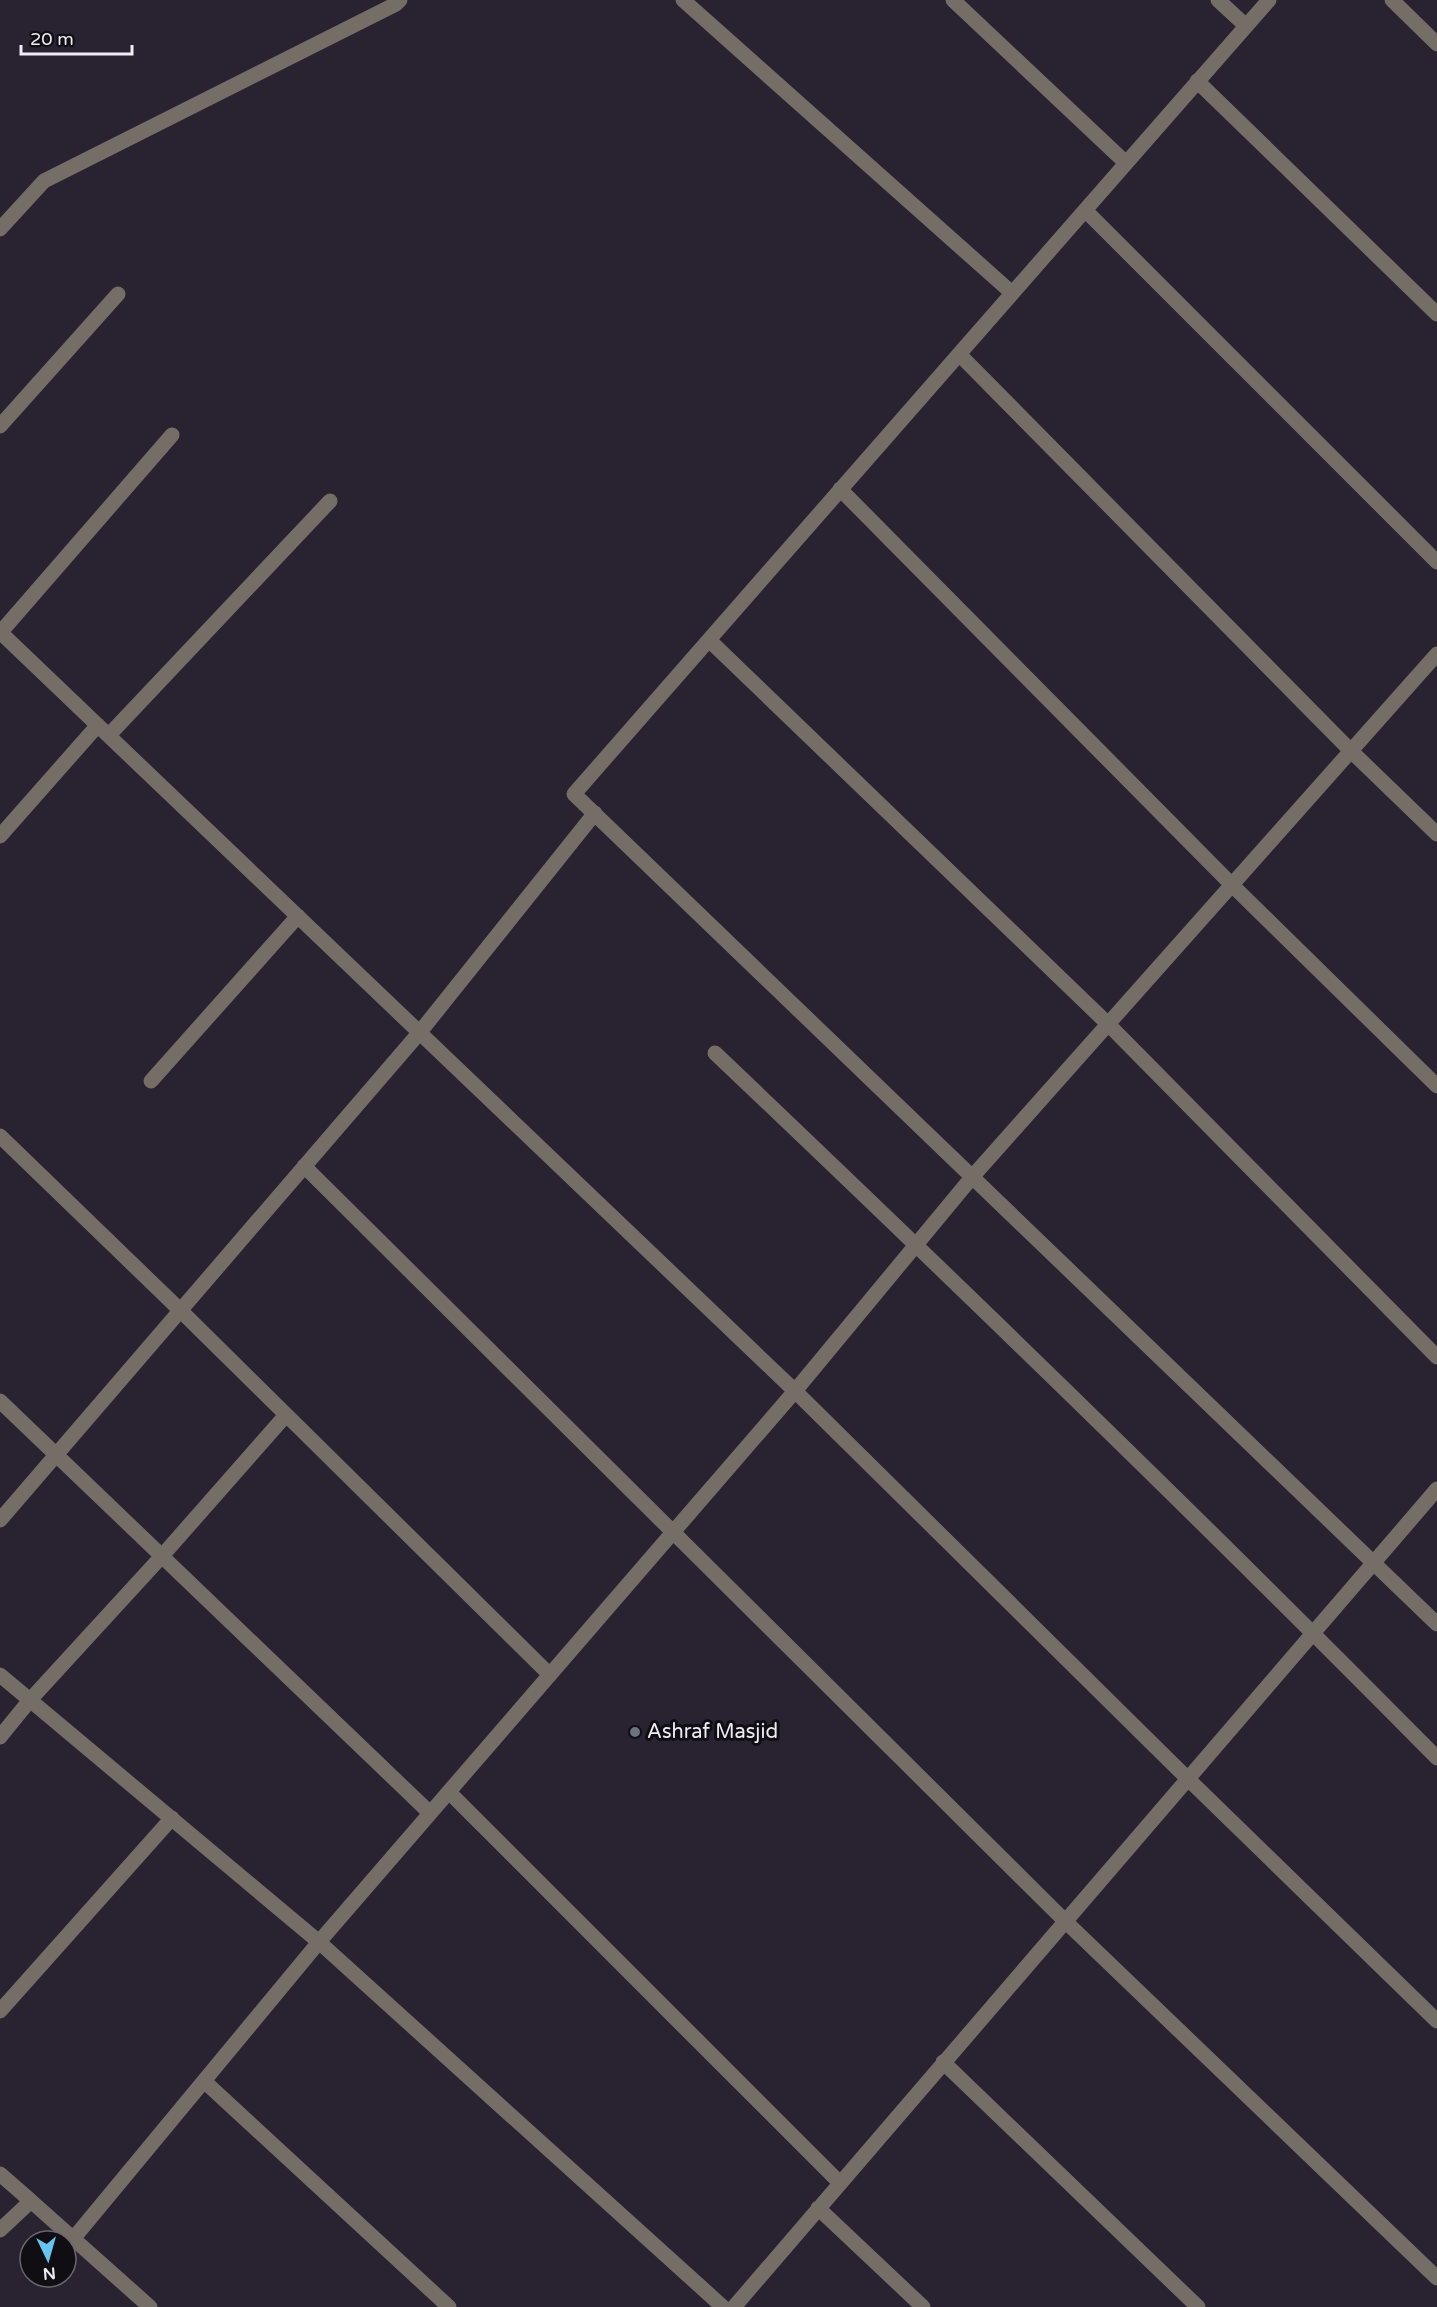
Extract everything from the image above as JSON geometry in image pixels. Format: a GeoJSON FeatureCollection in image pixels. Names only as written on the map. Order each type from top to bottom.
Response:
{"type":"FeatureCollection","features":[{"type":"Feature","properties":{"kind":"street"},"geometry":{"type":"LineString","coordinates":[[0,229],[44,181],[400,0]]}},
{"type":"Feature","properties":{"kind":"street"},"geometry":{"type":"LineString","coordinates":[[683,0],[1012,293]]}},
{"type":"Feature","properties":{"kind":"street"},"geometry":{"type":"LineString","coordinates":[[953,0],[1126,163]]}},
{"type":"Feature","properties":{"kind":"street"},"geometry":{"type":"LineString","coordinates":[[1218,0],[1246,26]]}},
{"type":"Feature","properties":{"kind":"street"},"geometry":{"type":"LineString","coordinates":[[1269,0],[574,794],[1437,1624]]}},
{"type":"Feature","properties":{"kind":"street"},"geometry":{"type":"LineString","coordinates":[[1392,0],[1437,44]]}},
{"type":"Feature","properties":{"kind":"street"},"geometry":{"type":"LineString","coordinates":[[1197,81],[1437,314]]}},
{"type":"Feature","properties":{"kind":"street"},"geometry":{"type":"LineString","coordinates":[[1085,210],[1437,562]]}},
{"type":"Feature","properties":{"kind":"street"},"geometry":{"type":"LineString","coordinates":[[0,426],[118,294]]}},
{"type":"Feature","properties":{"kind":"street"},"geometry":{"type":"LineString","coordinates":[[959,354],[1351,751],[1437,834]]}},
{"type":"Feature","properties":{"kind":"street"},"geometry":{"type":"LineString","coordinates":[[172,435],[0,633],[795,1391],[1437,2021]]}},
{"type":"Feature","properties":{"kind":"street"},"geometry":{"type":"LineString","coordinates":[[840,489],[1232,885],[1437,1086]]}},
{"type":"Feature","properties":{"kind":"street"},"geometry":{"type":"LineString","coordinates":[[0,836],[330,501]]}},
{"type":"Feature","properties":{"kind":"street"},"geometry":{"type":"LineString","coordinates":[[709,640],[1108,1024],[1437,1357]]}},
{"type":"Feature","properties":{"kind":"street"},"geometry":{"type":"LineString","coordinates":[[78,2233],[320,1942],[795,1391],[973,1176],[1437,654]]}},
{"type":"Feature","properties":{"kind":"street"},"geometry":{"type":"LineString","coordinates":[[0,1520],[420,1032],[595,813]]}},
{"type":"Feature","properties":{"kind":"street"},"geometry":{"type":"LineString","coordinates":[[151,1081],[298,916]]}},
{"type":"Feature","properties":{"kind":"street"},"geometry":{"type":"LineString","coordinates":[[715,1053],[916,1245],[1312,1632],[1437,1758]]}},
{"type":"Feature","properties":{"kind":"street"},"geometry":{"type":"LineString","coordinates":[[0,1136],[550,1675]]}},
{"type":"Feature","properties":{"kind":"street"},"geometry":{"type":"LineString","coordinates":[[304,1166],[1065,1921],[1437,2278]]}},
{"type":"Feature","properties":{"kind":"street"},"geometry":{"type":"LineString","coordinates":[[0,1401],[430,1813]]}},
{"type":"Feature","properties":{"kind":"street"},"geometry":{"type":"LineString","coordinates":[[0,1737],[30,1700],[162,1556],[286,1415]]}},
{"type":"Feature","properties":{"kind":"street"},"geometry":{"type":"LineString","coordinates":[[734,2307],[1437,1489]]}},
{"type":"Feature","properties":{"kind":"street"},"geometry":{"type":"LineString","coordinates":[[0,1675],[320,1942],[723,2307]]}},
{"type":"Feature","properties":{"kind":"street"},"geometry":{"type":"LineString","coordinates":[[449,1792],[840,2183]]}},
{"type":"Feature","properties":{"kind":"street"},"geometry":{"type":"LineString","coordinates":[[0,2011],[172,1818]]}},
{"type":"Feature","properties":{"kind":"street"},"geometry":{"type":"LineString","coordinates":[[943,2062],[1198,2307]]}},
{"type":"Feature","properties":{"kind":"street"},"geometry":{"type":"LineString","coordinates":[[204,2080],[449,2307]]}},
{"type":"Feature","properties":{"kind":"street"},"geometry":{"type":"LineString","coordinates":[[0,2174],[62,2229]]}},
{"type":"Feature","properties":{"kind":"street"},"geometry":{"type":"LineString","coordinates":[[0,2230],[31,2201]]}},
{"type":"Feature","properties":{"kind":"street"},"geometry":{"type":"LineString","coordinates":[[818,2208],[923,2307]]}},
{"type":"Feature","properties":{"kind":"street"},"geometry":{"type":"LineString","coordinates":[[78,2243],[150,2307]]}},
{"type":"Feature","properties":{"kind":"place","name":"Ashraf Masjid"},"geometry":{"type":"Point","coordinates":[635,1732]}}]}
